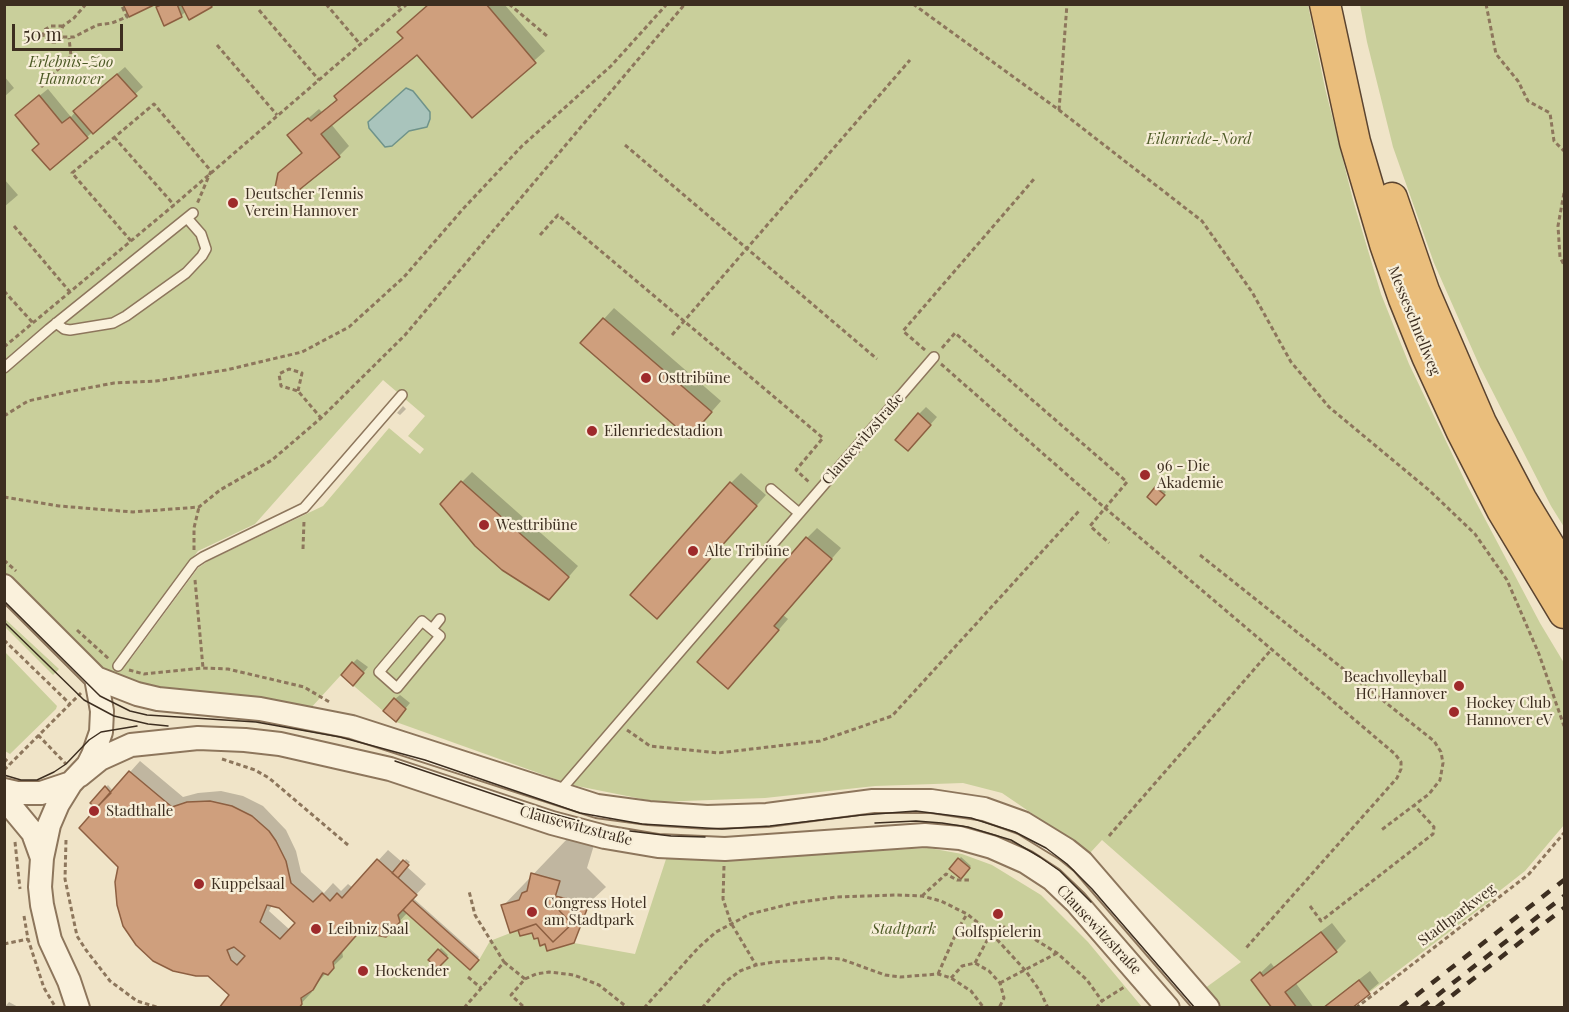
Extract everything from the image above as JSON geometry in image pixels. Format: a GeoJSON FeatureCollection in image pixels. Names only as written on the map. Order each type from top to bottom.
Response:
{"type":"FeatureCollection","features":[{"type":"Feature","properties":{"kind":"highway","name":"Messeschnellweg"},"geometry":{"type":"LineString","coordinates":[[1324,4],[1355,142],[1404,299],[1462,432],[1502,510],[1564,613]]}},
{"type":"Feature","properties":{"kind":"highway","name":"Messeschnellweg"},"geometry":{"type":"LineString","coordinates":[[1341,4],[1372,138],[1424,291],[1481,423],[1521,499],[1562,565]]}},
{"type":"Feature","properties":{"kind":"street"},"geometry":{"type":"LineString","coordinates":[[4,586],[96,678],[102,711],[100,732],[93,755],[58,804],[49,825],[42,858],[40,887],[45,924],[56,955],[72,987],[78,1008]]}},
{"type":"Feature","properties":{"kind":"street","name":"Clausewitzstraße"},"geometry":{"type":"LineString","coordinates":[[96,678],[137,694],[158,699],[260,709],[352,727],[557,794],[607,807],[707,817],[766,815],[873,801],[931,801],[984,809],[1023,823],[1082,862],[1208,1008]]}},
{"type":"Feature","properties":{"kind":"street","name":"Clausewitzstraße"},"geometry":{"type":"LineString","coordinates":[[75,780],[100,759],[131,745],[198,738],[244,740],[280,744],[390,770],[552,823],[605,837],[658,846],[725,849],[926,835],[960,838],[992,847],[1026,862],[1052,879],[1077,902],[1168,1008]]}},
{"type":"Feature","properties":{"kind":"street"},"geometry":{"type":"LineString","coordinates":[[4,790],[41,794],[75,780]]}},
{"type":"Feature","properties":{"kind":"street"},"geometry":{"type":"LineString","coordinates":[[4,798],[33,833],[42,858]]}},
{"type":"Feature","properties":{"kind":"lane"},"geometry":{"type":"LineString","coordinates":[[4,368],[56,323],[190,215],[201,234],[206,249],[186,273],[120,321],[70,330],[56,323]]}},
{"type":"Feature","properties":{"kind":"lane","name":"Clausewitzstraße"},"geometry":{"type":"LineString","coordinates":[[557,794],[934,357]]}},
{"type":"Feature","properties":{"kind":"lane"},"geometry":{"type":"LineString","coordinates":[[118,666],[194,564],[304,508],[402,395]]}},
{"type":"Feature","properties":{"kind":"lane"},"geometry":{"type":"LineString","coordinates":[[771,489],[799,513]]}},
{"type":"Feature","properties":{"kind":"lane"},"geometry":{"type":"LineString","coordinates":[[432,629],[440,619]]}},
{"type":"Feature","properties":{"kind":"lane"},"geometry":{"type":"LineString","coordinates":[[422,621],[432,629],[440,636],[397,688],[379,672],[422,621]]}},
{"type":"Feature","properties":{"kind":"path"},"geometry":{"type":"LineString","coordinates":[[41,87],[71,56],[67,38],[60,34],[63,26],[74,18],[86,4]]}},
{"type":"Feature","properties":{"kind":"path"},"geometry":{"type":"LineString","coordinates":[[63,26],[51,26],[44,30],[44,37],[49,42],[57,42],[79,35],[97,25],[112,23],[127,17],[121,4]]}},
{"type":"Feature","properties":{"kind":"path"},"geometry":{"type":"LineString","coordinates":[[326,4],[360,44]]}},
{"type":"Feature","properties":{"kind":"path"},"geometry":{"type":"LineString","coordinates":[[397,4],[401,9]]}},
{"type":"Feature","properties":{"kind":"path"},"geometry":{"type":"LineString","coordinates":[[4,347],[174,205],[407,4]]}},
{"type":"Feature","properties":{"kind":"path"},"geometry":{"type":"LineString","coordinates":[[4,416],[28,401],[72,391],[114,383],[156,381],[226,370],[302,352],[350,327],[404,277],[522,146],[611,66],[667,4]]}},
{"type":"Feature","properties":{"kind":"path"},"geometry":{"type":"LineString","coordinates":[[203,668],[194,564],[194,528],[200,507],[220,490],[272,460],[321,418],[405,335],[685,4]]}},
{"type":"Feature","properties":{"kind":"path"},"geometry":{"type":"LineString","coordinates":[[914,4],[1059,110],[1202,221],[1252,292],[1291,362],[1329,407],[1430,491],[1475,534],[1507,580],[1539,654],[1564,726]]}},
{"type":"Feature","properties":{"kind":"path"},"geometry":{"type":"LineString","coordinates":[[1059,110],[1067,4]]}},
{"type":"Feature","properties":{"kind":"path"},"geometry":{"type":"LineString","coordinates":[[1486,4],[1496,54],[1518,81],[1528,101],[1550,113],[1554,141],[1564,152]]}},
{"type":"Feature","properties":{"kind":"path"},"geometry":{"type":"LineString","coordinates":[[511,5],[547,36]]}},
{"type":"Feature","properties":{"kind":"path"},"geometry":{"type":"LineString","coordinates":[[259,10],[318,80]]}},
{"type":"Feature","properties":{"kind":"path"},"geometry":{"type":"LineString","coordinates":[[217,45],[277,115]]}},
{"type":"Feature","properties":{"kind":"path"},"geometry":{"type":"LineString","coordinates":[[672,335],[910,60]]}},
{"type":"Feature","properties":{"kind":"path"},"geometry":{"type":"LineString","coordinates":[[131,241],[72,173],[154,104],[211,171]]}},
{"type":"Feature","properties":{"kind":"path"},"geometry":{"type":"LineString","coordinates":[[114,137],[174,205]]}},
{"type":"Feature","properties":{"kind":"path"},"geometry":{"type":"LineString","coordinates":[[625,146],[877,359]]}},
{"type":"Feature","properties":{"kind":"path"},"geometry":{"type":"LineString","coordinates":[[190,215],[211,171]]}},
{"type":"Feature","properties":{"kind":"path"},"geometry":{"type":"LineString","coordinates":[[1034,179],[903,331],[1105,508],[1395,754],[1401,762],[1397,778],[1246,948]]}},
{"type":"Feature","properties":{"kind":"path"},"geometry":{"type":"LineString","coordinates":[[1564,193],[1558,226],[1560,257],[1564,265]]}},
{"type":"Feature","properties":{"kind":"path"},"geometry":{"type":"LineString","coordinates":[[540,236],[558,215],[824,438],[795,470],[819,491]]}},
{"type":"Feature","properties":{"kind":"path"},"geometry":{"type":"LineString","coordinates":[[14,225],[70,292]]}},
{"type":"Feature","properties":{"kind":"path"},"geometry":{"type":"LineString","coordinates":[[4,291],[33,324]]}},
{"type":"Feature","properties":{"kind":"path"},"geometry":{"type":"LineString","coordinates":[[934,357],[955,333],[1127,482],[1090,526],[1109,543]]}},
{"type":"Feature","properties":{"kind":"path"},"geometry":{"type":"LineString","coordinates":[[298,391],[302,373],[289,369],[279,374],[281,386],[298,391],[321,418]]}},
{"type":"Feature","properties":{"kind":"path"},"geometry":{"type":"LineString","coordinates":[[4,497],[59,506],[133,512],[200,507]]}},
{"type":"Feature","properties":{"kind":"path"},"geometry":{"type":"LineString","coordinates":[[303,549],[304,508]]}},
{"type":"Feature","properties":{"kind":"path"},"geometry":{"type":"LineString","coordinates":[[618,724],[650,746],[718,753],[820,741],[892,716],[1079,511]]}},
{"type":"Feature","properties":{"kind":"path"},"geometry":{"type":"LineString","coordinates":[[1200,555],[1434,741],[1442,752],[1440,780],[1428,794],[1380,831]]}},
{"type":"Feature","properties":{"kind":"path"},"geometry":{"type":"LineString","coordinates":[[4,640],[70,704],[4,770]]}},
{"type":"Feature","properties":{"kind":"path"},"geometry":{"type":"LineString","coordinates":[[1109,836],[1272,650]]}},
{"type":"Feature","properties":{"kind":"path"},"geometry":{"type":"LineString","coordinates":[[118,666],[144,674],[203,668],[228,669],[304,687],[339,708]]}},
{"type":"Feature","properties":{"kind":"path"},"geometry":{"type":"LineString","coordinates":[[38,735],[75,780]]}},
{"type":"Feature","properties":{"kind":"path"},"geometry":{"type":"LineString","coordinates":[[214,756],[255,770],[268,778],[348,845]]}},
{"type":"Feature","properties":{"kind":"path"},"geometry":{"type":"LineString","coordinates":[[4,758],[10,764]]}},
{"type":"Feature","properties":{"kind":"path"},"geometry":{"type":"LineString","coordinates":[[1310,906],[1321,921],[1433,834],[1434,827],[1414,805]]}},
{"type":"Feature","properties":{"kind":"path","name":"Stadtparkweg"},"geometry":{"type":"LineString","coordinates":[[1356,1008],[1530,874],[1564,833]]}},
{"type":"Feature","properties":{"kind":"path"},"geometry":{"type":"LineString","coordinates":[[66,839],[65,879],[77,936],[110,981],[137,1001],[160,1008]]}},
{"type":"Feature","properties":{"kind":"path"},"geometry":{"type":"LineString","coordinates":[[725,849],[723,899],[731,923],[756,965]]}},
{"type":"Feature","properties":{"kind":"path"},"geometry":{"type":"LineString","coordinates":[[922,896],[946,874],[957,880],[969,880]]}},
{"type":"Feature","properties":{"kind":"path"},"geometry":{"type":"LineString","coordinates":[[469,891],[475,915],[504,962],[525,979]]}},
{"type":"Feature","properties":{"kind":"path"},"geometry":{"type":"LineString","coordinates":[[644,1008],[699,947],[731,923],[750,914],[804,901],[860,895],[922,896],[941,901],[967,914],[992,933],[1025,970],[1040,991],[1048,1008]]}},
{"type":"Feature","properties":{"kind":"path"},"geometry":{"type":"LineString","coordinates":[[938,974],[967,914]]}},
{"type":"Feature","properties":{"kind":"path"},"geometry":{"type":"LineString","coordinates":[[975,963],[992,933],[1004,927],[1018,929],[1057,953],[1086,980],[1102,1001]]}},
{"type":"Feature","properties":{"kind":"path"},"geometry":{"type":"LineString","coordinates":[[4,944],[28,939]]}},
{"type":"Feature","properties":{"kind":"path"},"geometry":{"type":"LineString","coordinates":[[1000,982],[1057,953]]}},
{"type":"Feature","properties":{"kind":"path"},"geometry":{"type":"LineString","coordinates":[[702,1008],[725,982],[740,971],[756,965],[826,958],[841,960],[885,975],[900,977],[938,974],[951,978],[971,991],[984,1008]]}},
{"type":"Feature","properties":{"kind":"path"},"geometry":{"type":"LineString","coordinates":[[467,1006],[504,962]]}},
{"type":"Feature","properties":{"kind":"path"},"geometry":{"type":"LineString","coordinates":[[951,978],[962,966],[975,963],[989,971],[1000,982],[1004,998],[999,1008]]}},
{"type":"Feature","properties":{"kind":"path"},"geometry":{"type":"LineString","coordinates":[[525,1008],[511,995],[525,979],[549,972],[574,975],[599,985],[628,1008]]}},
{"type":"Feature","properties":{"kind":"path"},"geometry":{"type":"LineString","coordinates":[[1096,1008],[1102,1001],[1141,975]]}},
{"type":"Feature","properties":{"kind":"path"},"geometry":{"type":"LineString","coordinates":[[468,976],[481,988]]}},
{"type":"Feature","properties":{"kind":"green space"},"geometry":{"type":"Polygon","coordinates":[[[4,5],[1308,5],[1325,88],[1353,200],[1381,294],[1409,364],[1467,485],[1540,623],[1564,663],[1564,825],[1525,871],[1493,896],[1494,898],[1350,1007],[1208,1007],[1197,994],[1241,962],[1102,840],[1090,853],[1002,793],[963,783],[875,786],[765,798],[657,802],[572,785],[396,722],[341,675],[309,710],[138,685],[105,669],[91,659],[5,577],[4,5]],[[383,380],[255,524],[198,551],[121,657],[130,660],[198,568],[208,561],[323,506],[389,428],[420,454],[424,449],[408,436],[425,416],[383,380]]]}},
{"type":"Feature","properties":{"kind":"green space"},"geometry":{"type":"Polygon","coordinates":[[[1360,5],[1564,5],[1564,527],[1480,367],[1434,263],[1393,147],[1360,5]]]}},
{"type":"Feature","properties":{"kind":"green space"},"geometry":{"type":"Polygon","coordinates":[[[4,618],[59,669],[53,675],[5,627],[4,618]]]}},
{"type":"Feature","properties":{"kind":"green space"},"geometry":{"type":"Polygon","coordinates":[[[5,652],[57,706],[10,754],[5,751],[5,652]]]}},
{"type":"Feature","properties":{"kind":"green space","name":"Stadtpark"},"geometry":{"type":"Polygon","coordinates":[[[929,848],[962,854],[992,865],[1041,895],[1088,942],[1142,1007],[299,1008],[302,1004],[301,998],[313,990],[323,973],[329,974],[333,962],[361,930],[365,933],[386,937],[400,922],[398,915],[403,910],[470,970],[490,941],[518,930],[520,936],[532,933],[534,939],[538,938],[540,946],[545,944],[547,951],[574,943],[635,954],[667,856],[725,859],[929,848]]]}},
{"type":"Feature","properties":{"kind":"water"},"geometry":{"type":"Polygon","coordinates":[[[406,88],[413,91],[430,112],[430,119],[427,127],[409,131],[392,146],[385,147],[369,128],[368,122],[406,88]]]}},
{"type":"Feature","properties":{"kind":"building"},"geometry":{"type":"Polygon","coordinates":[[[123,4],[156,4],[129,17],[123,4]]]}},
{"type":"Feature","properties":{"kind":"building"},"geometry":{"type":"Polygon","coordinates":[[[163,4],[177,4],[182,17],[164,26],[156,7],[163,4]]]}},
{"type":"Feature","properties":{"kind":"building"},"geometry":{"type":"Polygon","coordinates":[[[181,4],[210,4],[212,7],[189,20],[181,4]]]}},
{"type":"Feature","properties":{"kind":"building"},"geometry":{"type":"Polygon","coordinates":[[[429,4],[486,4],[536,63],[472,118],[417,55],[321,134],[340,157],[294,194],[279,193],[275,188],[278,173],[302,153],[287,135],[308,118],[311,121],[337,100],[334,96],[403,38],[397,32],[429,4]]]}},
{"type":"Feature","properties":{"kind":"building"},"geometry":{"type":"Polygon","coordinates":[[[117,74],[137,96],[93,134],[73,111],[117,74]]]}},
{"type":"Feature","properties":{"kind":"building"},"geometry":{"type":"Polygon","coordinates":[[[39,95],[62,123],[70,117],[88,138],[50,170],[32,150],[39,144],[15,115],[39,95]]]}},
{"type":"Feature","properties":{"kind":"building","name":"Osttribüne"},"geometry":{"type":"Polygon","coordinates":[[[603,318],[712,412],[689,438],[580,343],[603,318]]]}},
{"type":"Feature","properties":{"kind":"building"},"geometry":{"type":"Polygon","coordinates":[[[918,413],[931,425],[908,451],[895,440],[918,413]]]}},
{"type":"Feature","properties":{"kind":"building","name":"Westtribüne"},"geometry":{"type":"Polygon","coordinates":[[[461,481],[569,577],[549,600],[502,570],[475,546],[440,504],[461,481]]]}},
{"type":"Feature","properties":{"kind":"building","name":"Alte Tribüne"},"geometry":{"type":"Polygon","coordinates":[[[730,482],[757,506],[657,619],[630,595],[730,482]]]}},
{"type":"Feature","properties":{"kind":"building"},"geometry":{"type":"Polygon","coordinates":[[[1155,487],[1165,495],[1156,505],[1147,497],[1155,487]]]}},
{"type":"Feature","properties":{"kind":"building"},"geometry":{"type":"Polygon","coordinates":[[[806,537],[832,559],[774,626],[779,630],[728,689],[697,662],[806,537]]]}},
{"type":"Feature","properties":{"kind":"building"},"geometry":{"type":"Polygon","coordinates":[[[352,662],[364,673],[353,686],[341,675],[352,662]]]}},
{"type":"Feature","properties":{"kind":"building"},"geometry":{"type":"Polygon","coordinates":[[[394,698],[406,709],[396,722],[383,711],[394,698]]]}},
{"type":"Feature","properties":{"kind":"building"},"geometry":{"type":"Polygon","coordinates":[[[129,771],[172,807],[187,802],[210,801],[232,806],[252,816],[269,831],[276,841],[286,861],[291,883],[313,902],[322,893],[330,901],[337,893],[342,898],[377,859],[417,895],[398,915],[400,922],[386,937],[365,933],[361,930],[333,962],[334,968],[328,975],[323,973],[313,990],[301,998],[302,1004],[299,1008],[219,1008],[229,995],[208,976],[173,971],[153,961],[136,945],[123,926],[117,905],[115,882],[118,867],[79,828],[129,771]],[[267,905],[260,922],[280,939],[295,923],[279,908],[267,905]],[[234,947],[227,950],[231,960],[237,965],[245,956],[234,947]]]}},
{"type":"Feature","properties":{"kind":"building"},"geometry":{"type":"Polygon","coordinates":[[[105,786],[111,793],[96,808],[90,803],[105,786]]]}},
{"type":"Feature","properties":{"kind":"building"},"geometry":{"type":"Polygon","coordinates":[[[958,858],[970,868],[961,879],[949,869],[958,858]]]}},
{"type":"Feature","properties":{"kind":"building"},"geometry":{"type":"Polygon","coordinates":[[[403,860],[409,865],[398,878],[392,873],[403,860]]]}},
{"type":"Feature","properties":{"kind":"building","name":"Congress Hotel am Stadtpark"},"geometry":{"type":"Polygon","coordinates":[[[531,873],[560,881],[553,904],[572,924],[553,942],[536,924],[510,933],[501,905],[519,900],[522,893],[527,891],[531,873]]]}},
{"type":"Feature","properties":{"kind":"building"},"geometry":{"type":"Polygon","coordinates":[[[555,896],[589,904],[574,943],[547,951],[545,944],[540,946],[538,938],[534,939],[532,933],[520,936],[518,930],[536,924],[553,942],[572,924],[553,904],[555,896]]]}},
{"type":"Feature","properties":{"kind":"building"},"geometry":{"type":"Polygon","coordinates":[[[412,900],[479,960],[470,970],[403,910],[412,900]]]}},
{"type":"Feature","properties":{"kind":"building"},"geometry":{"type":"Polygon","coordinates":[[[1321,932],[1337,952],[1285,992],[1297,1008],[1272,1008],[1251,980],[1260,972],[1263,976],[1321,932]]]}},
{"type":"Feature","properties":{"kind":"building"},"geometry":{"type":"Polygon","coordinates":[[[438,949],[448,958],[438,968],[428,960],[438,949]]]}},
{"type":"Feature","properties":{"kind":"building"},"geometry":{"type":"Polygon","coordinates":[[[1359,980],[1370,994],[1352,1008],[1323,1008],[1359,980]]]}},
{"type":"Feature","properties":{"kind":"tram line"},"geometry":{"type":"LineString","coordinates":[[4,601],[100,696],[130,711],[147,715],[256,722],[340,737],[425,760],[580,813],[642,824],[722,829],[916,811],[971,818],[1015,832],[1046,848],[1067,864],[1092,889],[1195,1008]]}},
{"type":"Feature","properties":{"kind":"tram line"},"geometry":{"type":"LineString","coordinates":[[4,622],[84,700],[114,716],[168,726]]}},
{"type":"Feature","properties":{"kind":"tram line"},"geometry":{"type":"LineString","coordinates":[[4,775],[21,780],[37,780],[66,764],[89,740],[101,732],[137,726]]}},
{"type":"Feature","properties":{"kind":"tram line"},"geometry":{"type":"LineString","coordinates":[[395,761],[546,812],[583,822]]}},
{"type":"Feature","properties":{"kind":"tram line"},"geometry":{"type":"LineString","coordinates":[[875,823],[916,821],[942,823],[968,827],[1011,840],[1060,871],[1091,902]]}},
{"type":"Feature","properties":{"kind":"tram line"},"geometry":{"type":"LineString","coordinates":[[630,831],[705,837]]}},
{"type":"Feature","properties":{"kind":"railway"},"geometry":{"type":"LineString","coordinates":[[1400,1008],[1564,880]]}},
{"type":"Feature","properties":{"kind":"railway"},"geometry":{"type":"LineString","coordinates":[[1421,1008],[1564,896]]}},
{"type":"Feature","properties":{"kind":"railway"},"geometry":{"type":"LineString","coordinates":[[1436,1008],[1564,908]]}},
{"type":"Feature","properties":{"kind":"place","name":"Deutscher Tennis Verein Hannover"},"geometry":{"type":"Point","coordinates":[233,203]}},
{"type":"Feature","properties":{"kind":"place","name":"Osttribüne"},"geometry":{"type":"Point","coordinates":[646,378]}},
{"type":"Feature","properties":{"kind":"place","name":"Eilenriedestadion"},"geometry":{"type":"Point","coordinates":[592,431]}},
{"type":"Feature","properties":{"kind":"place","name":"96 - Die Akademie"},"geometry":{"type":"Point","coordinates":[1145,475]}},
{"type":"Feature","properties":{"kind":"place","name":"Westtribüne"},"geometry":{"type":"Point","coordinates":[484,525]}},
{"type":"Feature","properties":{"kind":"place","name":"Alte Tribüne"},"geometry":{"type":"Point","coordinates":[693,551]}},
{"type":"Feature","properties":{"kind":"place","name":"Beachvolleyball HC Hannover"},"geometry":{"type":"Point","coordinates":[1459,686]}},
{"type":"Feature","properties":{"kind":"place","name":"Hockey Club Hannover eV"},"geometry":{"type":"Point","coordinates":[1454,712]}},
{"type":"Feature","properties":{"kind":"place","name":"Stadthalle"},"geometry":{"type":"Point","coordinates":[94,811]}},
{"type":"Feature","properties":{"kind":"place","name":"Kuppelsaal"},"geometry":{"type":"Point","coordinates":[199,884]}},
{"type":"Feature","properties":{"kind":"place","name":"Congress Hotel am Stadtpark"},"geometry":{"type":"Point","coordinates":[532,912]}},
{"type":"Feature","properties":{"kind":"place","name":"Golfspielerin"},"geometry":{"type":"Point","coordinates":[998,914]}},
{"type":"Feature","properties":{"kind":"place","name":"Leibniz Saal"},"geometry":{"type":"Point","coordinates":[316,929]}},
{"type":"Feature","properties":{"kind":"place","name":"Hockender"},"geometry":{"type":"Point","coordinates":[363,971]}},
{"type":"Feature","properties":{"kind":"park label","name":"Erlebnis-Zoo Hannover"},"geometry":{"type":"Point","coordinates":[71,70]}},
{"type":"Feature","properties":{"kind":"park label","name":"Eilenriede-Nord"},"geometry":{"type":"Point","coordinates":[1199,139]}}]}
